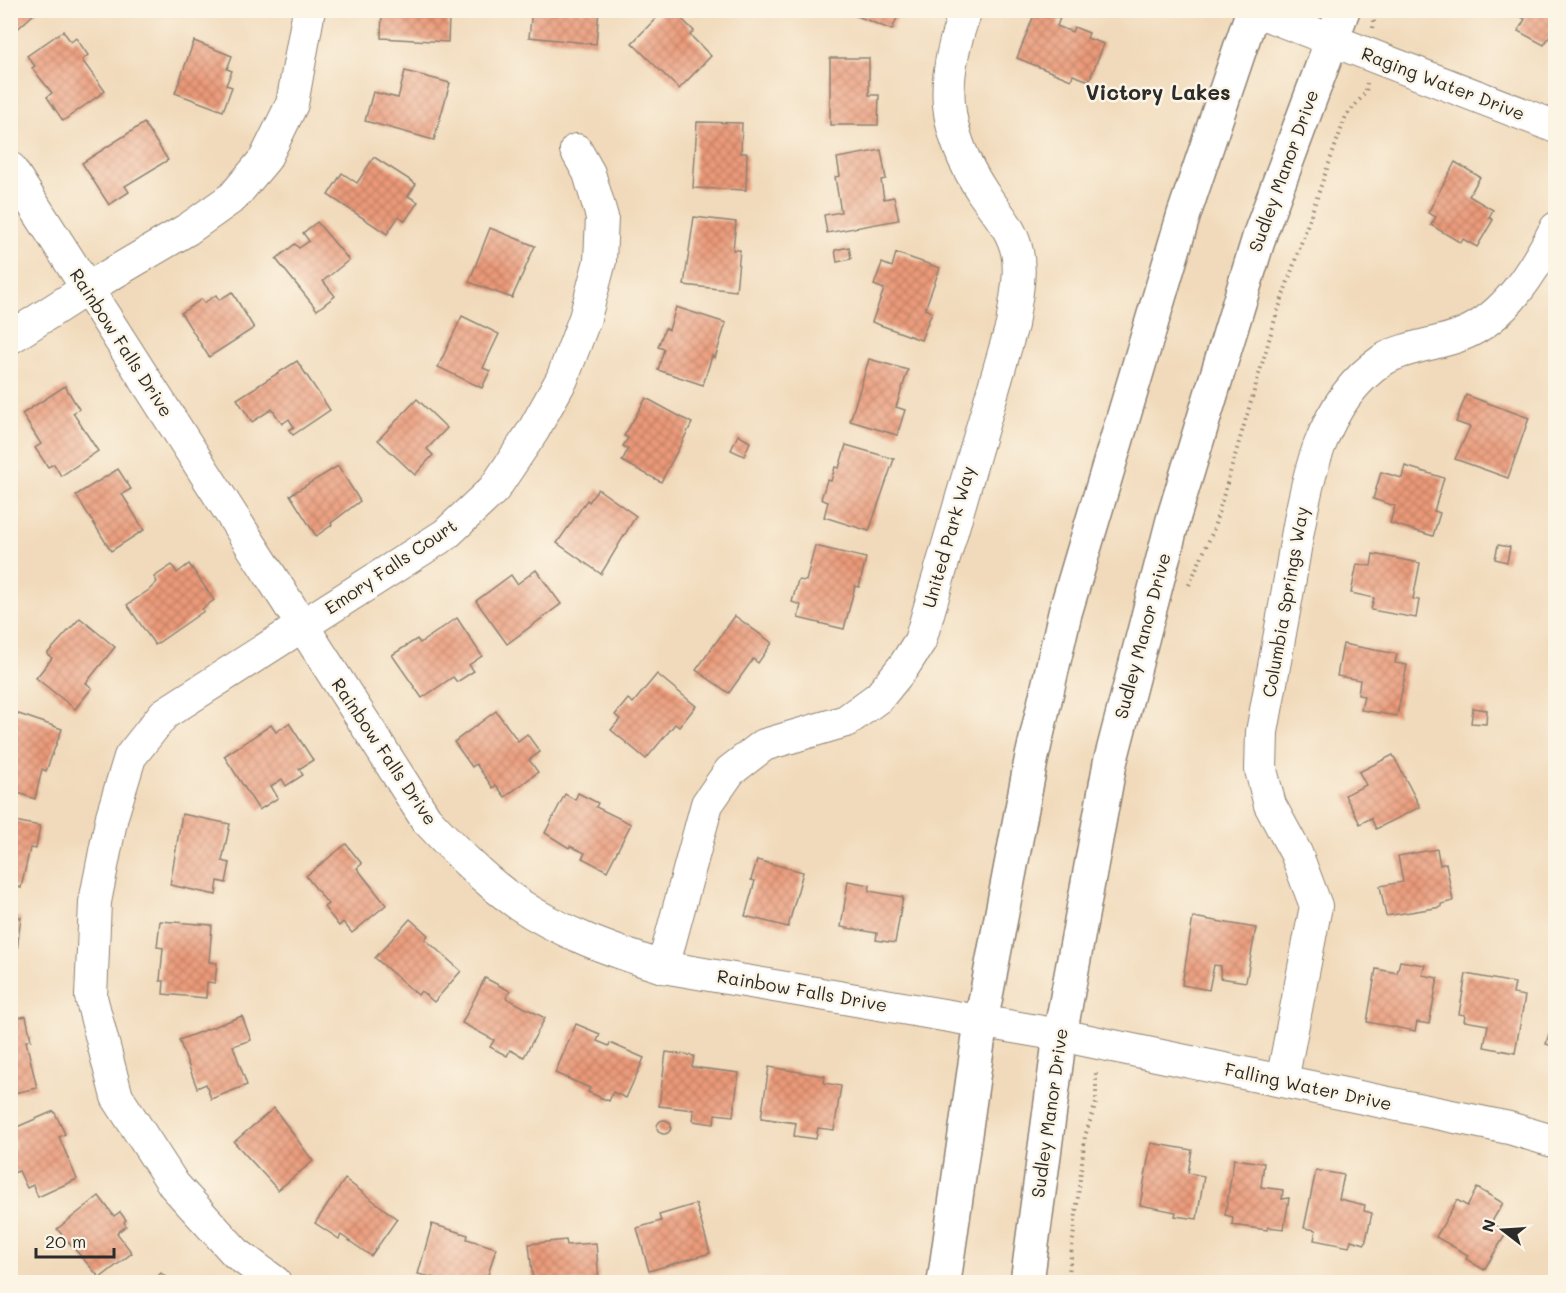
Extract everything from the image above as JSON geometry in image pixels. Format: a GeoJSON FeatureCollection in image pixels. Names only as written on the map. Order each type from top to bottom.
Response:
{"type":"FeatureCollection","features":[{"type":"Feature","properties":{"kind":"main road"},"geometry":{"type":"LineString","coordinates":[[944,1282],[981,1022],[1031,761],[1065,613],[1184,214],[1253,10]]}},
{"type":"Feature","properties":{"kind":"main road","name":"Sudley Manor Drive"},"geometry":{"type":"LineString","coordinates":[[1027,1282],[1060,1035],[1110,763],[1174,516],[1261,231],[1343,10]]}},
{"type":"Feature","properties":{"kind":"street"},"geometry":{"type":"LineString","coordinates":[[10,338],[86,289],[129,266],[233,197],[265,159],[292,104],[309,10]]}},
{"type":"Feature","properties":{"kind":"street","name":"United Park Way"},"geometry":{"type":"LineString","coordinates":[[663,967],[707,804],[730,771],[764,745],[846,721],[879,697],[904,666],[920,640],[1012,325],[1017,284],[1017,252],[1003,217],[984,194],[952,132],[946,99],[966,10]]}},
{"type":"Feature","properties":{"kind":"street","name":"Raging Water Drive"},"geometry":{"type":"LineString","coordinates":[[1253,10],[1556,127]]}},
{"type":"Feature","properties":{"kind":"street","name":"Emory Falls Court"},"geometry":{"type":"LineString","coordinates":[[275,1282],[236,1253],[174,1185],[117,1097],[91,998],[95,902],[112,816],[130,757],[164,714],[446,534],[494,489],[533,431],[562,379],[585,318],[600,261],[602,217],[589,173],[576,150]]}},
{"type":"Feature","properties":{"kind":"street","name":"Rainbow Falls Drive"},"geometry":{"type":"LineString","coordinates":[[10,168],[304,625],[387,762],[426,819],[470,865],[517,903],[564,930],[615,952],[663,967],[1060,1035]]}},
{"type":"Feature","properties":{"kind":"street","name":"Columbia Springs Way"},"geometry":{"type":"LineString","coordinates":[[1282,1081],[1316,906],[1296,853],[1270,805],[1261,770],[1262,732],[1310,472],[1334,416],[1355,383],[1385,358],[1464,335],[1502,309],[1540,259],[1556,228]]}},
{"type":"Feature","properties":{"kind":"street","name":"Falling Water Drive"},"geometry":{"type":"LineString","coordinates":[[1060,1035],[1509,1128],[1556,1142]]}},
{"type":"Feature","properties":{"kind":"path"},"geometry":{"type":"LineString","coordinates":[[1186,591],[1213,531],[1276,316],[1323,180],[1346,116],[1365,92]]}},
{"type":"Feature","properties":{"kind":"path"},"geometry":{"type":"LineString","coordinates":[[1068,1282],[1085,1136],[1096,1103]]}},
{"type":"Feature","properties":{"kind":"building"},"geometry":{"type":"Polygon","coordinates":[[[10,10],[38,10],[10,36],[10,10]]]}},
{"type":"Feature","properties":{"kind":"building"},"geometry":{"type":"Polygon","coordinates":[[[433,10],[433,16],[449,17],[448,42],[381,38],[382,12],[433,10]]]}},
{"type":"Feature","properties":{"kind":"building"},"geometry":{"type":"Polygon","coordinates":[[[532,10],[599,10],[596,44],[529,37],[532,10]]]}},
{"type":"Feature","properties":{"kind":"building"},"geometry":{"type":"Polygon","coordinates":[[[664,10],[673,10],[694,31],[690,35],[711,56],[679,89],[632,43],[664,10]]]}},
{"type":"Feature","properties":{"kind":"building"},"geometry":{"type":"Polygon","coordinates":[[[842,10],[900,10],[892,30],[842,10]]]}},
{"type":"Feature","properties":{"kind":"building"},"geometry":{"type":"Polygon","coordinates":[[[1036,10],[1060,18],[1057,26],[1072,32],[1074,27],[1089,33],[1087,38],[1104,44],[1089,81],[1073,75],[1071,80],[1017,58],[1036,10]]]}},
{"type":"Feature","properties":{"kind":"building"},"geometry":{"type":"Polygon","coordinates":[[[1515,10],[1556,10],[1556,27],[1544,45],[1518,31],[1525,19],[1514,13],[1515,10]]]}},
{"type":"Feature","properties":{"kind":"building"},"geometry":{"type":"Polygon","coordinates":[[[63,31],[71,42],[76,38],[88,55],[82,60],[105,91],[63,121],[47,97],[52,93],[32,68],[35,66],[27,56],[63,31]]]}},
{"type":"Feature","properties":{"kind":"building"},"geometry":{"type":"Polygon","coordinates":[[[194,41],[232,56],[227,69],[232,71],[226,85],[232,87],[223,111],[175,93],[194,41]]]}},
{"type":"Feature","properties":{"kind":"building"},"geometry":{"type":"Polygon","coordinates":[[[830,58],[869,58],[869,95],[879,95],[878,125],[830,125],[830,58]]]}},
{"type":"Feature","properties":{"kind":"building"},"geometry":{"type":"Polygon","coordinates":[[[405,71],[450,83],[434,140],[365,121],[373,92],[398,98],[405,71]]]}},
{"type":"Feature","properties":{"kind":"building"},"geometry":{"type":"Polygon","coordinates":[[[697,122],[742,123],[741,153],[747,153],[746,190],[693,188],[697,122]]]}},
{"type":"Feature","properties":{"kind":"building"},"geometry":{"type":"Polygon","coordinates":[[[144,123],[168,160],[125,186],[129,192],[109,205],[82,163],[144,123]]]}},
{"type":"Feature","properties":{"kind":"building"},"geometry":{"type":"Polygon","coordinates":[[[881,150],[886,179],[881,180],[884,199],[894,197],[899,220],[827,233],[824,215],[841,212],[835,177],[840,176],[837,158],[881,150]]]}},
{"type":"Feature","properties":{"kind":"building"},"geometry":{"type":"Polygon","coordinates":[[[374,157],[416,184],[408,196],[418,202],[405,221],[399,216],[387,234],[328,195],[342,173],[357,183],[374,157]]]}},
{"type":"Feature","properties":{"kind":"building"},"geometry":{"type":"Polygon","coordinates":[[[1455,162],[1480,177],[1469,196],[1493,210],[1489,217],[1493,220],[1477,247],[1463,239],[1461,243],[1431,225],[1436,217],[1428,213],[1455,162]]]}},
{"type":"Feature","properties":{"kind":"building"},"geometry":{"type":"Polygon","coordinates":[[[694,217],[736,222],[733,250],[740,250],[736,291],[684,285],[694,217]]]}},
{"type":"Feature","properties":{"kind":"building"},"geometry":{"type":"Polygon","coordinates":[[[317,222],[349,260],[323,281],[335,296],[317,310],[276,259],[295,244],[299,248],[309,241],[303,233],[317,222]]]}},
{"type":"Feature","properties":{"kind":"building"},"geometry":{"type":"Polygon","coordinates":[[[490,228],[535,246],[512,298],[469,282],[490,228]]]}},
{"type":"Feature","properties":{"kind":"building"},"geometry":{"type":"Polygon","coordinates":[[[849,247],[851,259],[837,262],[835,250],[849,247]]]}},
{"type":"Feature","properties":{"kind":"building"},"geometry":{"type":"Polygon","coordinates":[[[896,253],[940,268],[925,309],[932,312],[921,340],[872,322],[884,289],[874,285],[882,263],[892,267],[896,253]]]}},
{"type":"Feature","properties":{"kind":"building"},"geometry":{"type":"Polygon","coordinates":[[[232,292],[254,328],[209,357],[181,313],[202,299],[204,303],[216,295],[219,300],[232,292]]]}},
{"type":"Feature","properties":{"kind":"building"},"geometry":{"type":"Polygon","coordinates":[[[676,307],[726,323],[715,358],[712,356],[703,385],[658,370],[664,349],[658,347],[665,328],[669,330],[676,307]]]}},
{"type":"Feature","properties":{"kind":"building"},"geometry":{"type":"Polygon","coordinates":[[[462,316],[499,334],[483,368],[490,371],[482,388],[438,367],[462,316]]]}},
{"type":"Feature","properties":{"kind":"building"},"geometry":{"type":"Polygon","coordinates":[[[869,359],[908,370],[896,407],[905,410],[897,435],[850,421],[869,359]]]}},
{"type":"Feature","properties":{"kind":"building"},"geometry":{"type":"Polygon","coordinates":[[[297,361],[330,410],[293,435],[289,430],[294,427],[289,419],[282,424],[272,409],[252,422],[237,399],[297,361]]]}},
{"type":"Feature","properties":{"kind":"building"},"geometry":{"type":"Polygon","coordinates":[[[65,386],[79,409],[73,413],[98,451],[61,476],[54,464],[48,467],[35,448],[41,444],[22,414],[65,386]]]}},
{"type":"Feature","properties":{"kind":"building"},"geometry":{"type":"Polygon","coordinates":[[[1466,395],[1529,418],[1508,478],[1455,459],[1470,427],[1456,422],[1466,395]]]}},
{"type":"Feature","properties":{"kind":"building"},"geometry":{"type":"Polygon","coordinates":[[[646,398],[692,423],[661,482],[622,461],[628,449],[623,446],[628,438],[624,436],[646,398]]]}},
{"type":"Feature","properties":{"kind":"building"},"geometry":{"type":"Polygon","coordinates":[[[417,399],[447,428],[427,449],[433,455],[415,475],[378,440],[417,399]]]}},
{"type":"Feature","properties":{"kind":"building"},"geometry":{"type":"Polygon","coordinates":[[[738,435],[750,442],[744,456],[731,450],[738,435]]]}},
{"type":"Feature","properties":{"kind":"building"},"geometry":{"type":"Polygon","coordinates":[[[846,445],[894,459],[869,531],[824,517],[828,502],[821,499],[827,480],[831,481],[835,467],[839,468],[846,445]]]}},
{"type":"Feature","properties":{"kind":"building"},"geometry":{"type":"Polygon","coordinates":[[[338,466],[360,501],[316,536],[290,495],[338,466]]]}},
{"type":"Feature","properties":{"kind":"building"},"geometry":{"type":"Polygon","coordinates":[[[1405,466],[1444,478],[1434,511],[1440,513],[1433,536],[1390,523],[1395,506],[1373,499],[1381,472],[1402,478],[1405,466]]]}},
{"type":"Feature","properties":{"kind":"building"},"geometry":{"type":"Polygon","coordinates":[[[118,469],[131,489],[122,494],[144,530],[111,551],[76,495],[118,469]]]}},
{"type":"Feature","properties":{"kind":"building"},"geometry":{"type":"Polygon","coordinates":[[[598,489],[636,516],[601,574],[557,543],[587,500],[589,502],[598,489]]]}},
{"type":"Feature","properties":{"kind":"building"},"geometry":{"type":"Polygon","coordinates":[[[1498,545],[1510,547],[1507,562],[1495,559],[1498,545]]]}},
{"type":"Feature","properties":{"kind":"building"},"geometry":{"type":"Polygon","coordinates":[[[815,546],[866,558],[859,587],[855,586],[844,629],[798,618],[801,605],[792,602],[798,580],[806,581],[815,546]]]}},
{"type":"Feature","properties":{"kind":"building"},"geometry":{"type":"Polygon","coordinates":[[[1373,554],[1420,563],[1413,599],[1419,600],[1416,618],[1371,610],[1374,598],[1351,593],[1357,564],[1371,566],[1373,554]]]}},
{"type":"Feature","properties":{"kind":"building"},"geometry":{"type":"Polygon","coordinates":[[[189,564],[214,600],[202,609],[204,611],[155,645],[127,605],[149,590],[157,582],[154,577],[172,565],[177,573],[189,564]]]}},
{"type":"Feature","properties":{"kind":"building"},"geometry":{"type":"Polygon","coordinates":[[[536,570],[561,604],[507,644],[476,601],[511,575],[517,584],[536,570]]]}},
{"type":"Feature","properties":{"kind":"building"},"geometry":{"type":"Polygon","coordinates":[[[735,616],[772,643],[758,663],[753,659],[729,693],[696,670],[735,616]]]}},
{"type":"Feature","properties":{"kind":"building"},"geometry":{"type":"Polygon","coordinates":[[[80,618],[115,647],[86,683],[92,688],[75,709],[36,678],[52,658],[47,654],[80,618]]]}},
{"type":"Feature","properties":{"kind":"building"},"geometry":{"type":"Polygon","coordinates":[[[457,618],[482,656],[469,665],[474,671],[457,682],[453,677],[422,698],[392,655],[417,639],[420,643],[457,618]]]}},
{"type":"Feature","properties":{"kind":"building"},"geometry":{"type":"Polygon","coordinates":[[[1343,644],[1397,654],[1395,663],[1407,665],[1397,716],[1361,710],[1364,696],[1358,695],[1360,680],[1337,676],[1343,644]]]}},
{"type":"Feature","properties":{"kind":"building"},"geometry":{"type":"Polygon","coordinates":[[[657,674],[696,706],[679,727],[675,724],[646,759],[611,730],[620,719],[615,715],[628,699],[633,703],[657,674]]]}},
{"type":"Feature","properties":{"kind":"building"},"geometry":{"type":"Polygon","coordinates":[[[1473,708],[1487,710],[1486,724],[1471,723],[1473,708]]]}},
{"type":"Feature","properties":{"kind":"building"},"geometry":{"type":"Polygon","coordinates":[[[10,711],[62,729],[46,771],[42,769],[35,799],[10,790],[10,711]]]}},
{"type":"Feature","properties":{"kind":"building"},"geometry":{"type":"Polygon","coordinates":[[[496,711],[518,741],[527,734],[540,752],[529,760],[538,772],[505,797],[496,785],[493,788],[476,764],[472,767],[454,742],[496,711]]]}},
{"type":"Feature","properties":{"kind":"building"},"geometry":{"type":"Polygon","coordinates":[[[289,723],[313,760],[299,769],[303,775],[286,786],[282,779],[271,786],[278,798],[259,810],[224,756],[271,725],[276,732],[289,723]]]}},
{"type":"Feature","properties":{"kind":"building"},"geometry":{"type":"Polygon","coordinates":[[[1393,755],[1420,807],[1376,829],[1371,818],[1360,824],[1345,795],[1366,785],[1359,772],[1393,755]]]}},
{"type":"Feature","properties":{"kind":"building"},"geometry":{"type":"Polygon","coordinates":[[[578,793],[598,803],[596,807],[631,824],[607,871],[582,858],[585,853],[570,846],[569,848],[545,833],[565,794],[575,800],[578,793]]]}},
{"type":"Feature","properties":{"kind":"building"},"geometry":{"type":"Polygon","coordinates":[[[182,814],[230,824],[222,861],[230,863],[226,883],[218,881],[216,895],[170,885],[182,814]]]}},
{"type":"Feature","properties":{"kind":"building"},"geometry":{"type":"Polygon","coordinates":[[[10,820],[40,826],[36,849],[30,848],[21,888],[10,885],[10,820]]]}},
{"type":"Feature","properties":{"kind":"building"},"geometry":{"type":"Polygon","coordinates":[[[346,844],[362,864],[357,868],[386,905],[352,933],[343,922],[339,926],[324,907],[328,904],[306,876],[346,844]]]}},
{"type":"Feature","properties":{"kind":"building"},"geometry":{"type":"Polygon","coordinates":[[[1437,849],[1440,865],[1446,863],[1453,901],[1441,904],[1441,907],[1386,916],[1380,886],[1403,882],[1398,856],[1437,849]]]}},
{"type":"Feature","properties":{"kind":"building"},"geometry":{"type":"Polygon","coordinates":[[[757,860],[803,872],[788,927],[745,916],[755,881],[751,880],[757,860]]]}},
{"type":"Feature","properties":{"kind":"building"},"geometry":{"type":"Polygon","coordinates":[[[848,881],[870,885],[869,891],[903,897],[895,943],[876,940],[877,933],[841,927],[848,881]]]}},
{"type":"Feature","properties":{"kind":"building"},"geometry":{"type":"Polygon","coordinates":[[[10,917],[21,917],[16,959],[10,959],[10,917]]]}},
{"type":"Feature","properties":{"kind":"building"},"geometry":{"type":"Polygon","coordinates":[[[1193,917],[1256,928],[1246,982],[1220,978],[1221,966],[1214,965],[1209,990],[1182,985],[1193,917]]]}},
{"type":"Feature","properties":{"kind":"building"},"geometry":{"type":"Polygon","coordinates":[[[410,919],[428,935],[425,939],[461,971],[434,1002],[421,991],[418,995],[375,958],[410,919]]]}},
{"type":"Feature","properties":{"kind":"building"},"geometry":{"type":"Polygon","coordinates":[[[160,921],[212,925],[209,962],[217,963],[215,983],[207,982],[206,998],[163,994],[164,981],[160,981],[163,948],[157,947],[160,921]]]}},
{"type":"Feature","properties":{"kind":"building"},"geometry":{"type":"Polygon","coordinates":[[[1400,961],[1425,965],[1422,975],[1438,978],[1429,1024],[1417,1022],[1415,1031],[1367,1022],[1376,969],[1397,973],[1400,961]]]}},
{"type":"Feature","properties":{"kind":"building"},"geometry":{"type":"Polygon","coordinates":[[[1466,974],[1515,983],[1513,994],[1525,996],[1515,1053],[1484,1047],[1488,1025],[1464,1021],[1465,1015],[1459,1014],[1466,974]]]}},
{"type":"Feature","properties":{"kind":"building"},"geometry":{"type":"Polygon","coordinates":[[[485,978],[510,991],[506,998],[545,1018],[524,1057],[510,1050],[507,1056],[490,1047],[494,1040],[462,1023],[485,978]]]}},
{"type":"Feature","properties":{"kind":"building"},"geometry":{"type":"Polygon","coordinates":[[[1556,1014],[1556,1047],[1546,1044],[1556,1014]]]}},
{"type":"Feature","properties":{"kind":"building"},"geometry":{"type":"Polygon","coordinates":[[[26,1016],[31,1040],[26,1041],[37,1088],[10,1094],[10,1019],[26,1016]]]}},
{"type":"Feature","properties":{"kind":"building"},"geometry":{"type":"Polygon","coordinates":[[[242,1016],[251,1040],[233,1046],[247,1085],[211,1099],[206,1084],[197,1088],[179,1040],[242,1016]]]}},
{"type":"Feature","properties":{"kind":"building"},"geometry":{"type":"Polygon","coordinates":[[[576,1024],[600,1034],[597,1041],[609,1046],[610,1043],[644,1058],[626,1098],[613,1092],[609,1101],[588,1092],[590,1088],[555,1073],[576,1024]]]}},
{"type":"Feature","properties":{"kind":"building"},"geometry":{"type":"Polygon","coordinates":[[[666,1052],[694,1056],[692,1067],[739,1073],[733,1116],[715,1114],[714,1124],[693,1121],[694,1110],[659,1106],[666,1052]]]}},
{"type":"Feature","properties":{"kind":"building"},"geometry":{"type":"Polygon","coordinates":[[[769,1067],[825,1076],[824,1083],[841,1086],[834,1130],[818,1128],[816,1139],[794,1136],[796,1123],[761,1118],[769,1067]]]}},
{"type":"Feature","properties":{"kind":"building"},"geometry":{"type":"Polygon","coordinates":[[[274,1108],[313,1161],[278,1190],[234,1142],[274,1108]]]}},
{"type":"Feature","properties":{"kind":"building"},"geometry":{"type":"Polygon","coordinates":[[[54,1111],[65,1134],[59,1137],[77,1179],[38,1197],[33,1185],[27,1188],[19,1171],[10,1174],[10,1151],[16,1149],[10,1130],[54,1111]]]}},
{"type":"Feature","properties":{"kind":"building"},"geometry":{"type":"Polygon","coordinates":[[[661,1120],[667,1120],[671,1127],[667,1134],[661,1134],[657,1130],[657,1124],[661,1120]]]}},
{"type":"Feature","properties":{"kind":"building"},"geometry":{"type":"Polygon","coordinates":[[[1151,1143],[1192,1150],[1188,1173],[1204,1176],[1197,1219],[1175,1216],[1176,1212],[1140,1205],[1151,1143]]]}},
{"type":"Feature","properties":{"kind":"building"},"geometry":{"type":"Polygon","coordinates":[[[1234,1159],[1264,1163],[1261,1187],[1283,1190],[1282,1199],[1289,1198],[1284,1229],[1268,1227],[1267,1230],[1232,1225],[1233,1217],[1225,1215],[1234,1159]]]}},
{"type":"Feature","properties":{"kind":"building"},"geometry":{"type":"Polygon","coordinates":[[[1316,1170],[1344,1175],[1339,1199],[1365,1205],[1364,1211],[1372,1213],[1365,1244],[1351,1240],[1349,1247],[1314,1240],[1316,1230],[1304,1228],[1316,1170]]]}},
{"type":"Feature","properties":{"kind":"building"},"geometry":{"type":"Polygon","coordinates":[[[345,1179],[397,1219],[371,1256],[341,1235],[339,1239],[315,1223],[345,1179]]]}},
{"type":"Feature","properties":{"kind":"building"},"geometry":{"type":"Polygon","coordinates":[[[1477,1188],[1503,1203],[1491,1223],[1507,1232],[1484,1270],[1466,1259],[1468,1255],[1436,1237],[1457,1200],[1467,1206],[1477,1188]]]}},
{"type":"Feature","properties":{"kind":"building"},"geometry":{"type":"Polygon","coordinates":[[[99,1196],[114,1216],[120,1212],[126,1220],[124,1222],[126,1226],[117,1233],[132,1253],[100,1278],[57,1229],[99,1196]]]}},
{"type":"Feature","properties":{"kind":"building"},"geometry":{"type":"Polygon","coordinates":[[[696,1204],[710,1253],[649,1271],[637,1228],[661,1221],[659,1215],[696,1204]]]}},
{"type":"Feature","properties":{"kind":"building"},"geometry":{"type":"Polygon","coordinates":[[[432,1224],[468,1235],[467,1239],[496,1248],[486,1282],[451,1282],[418,1274],[432,1224]]]}},
{"type":"Feature","properties":{"kind":"building"},"geometry":{"type":"Polygon","coordinates":[[[566,1240],[567,1245],[596,1243],[599,1282],[533,1282],[529,1244],[566,1240]]]}},
{"type":"Feature","properties":{"kind":"building"},"geometry":{"type":"Polygon","coordinates":[[[161,1273],[171,1282],[152,1282],[161,1273]]]}},
{"type":"Feature","properties":{"kind":"district","name":"Victory Lakes"},"geometry":{"type":"Point","coordinates":[1158,93]}}]}
